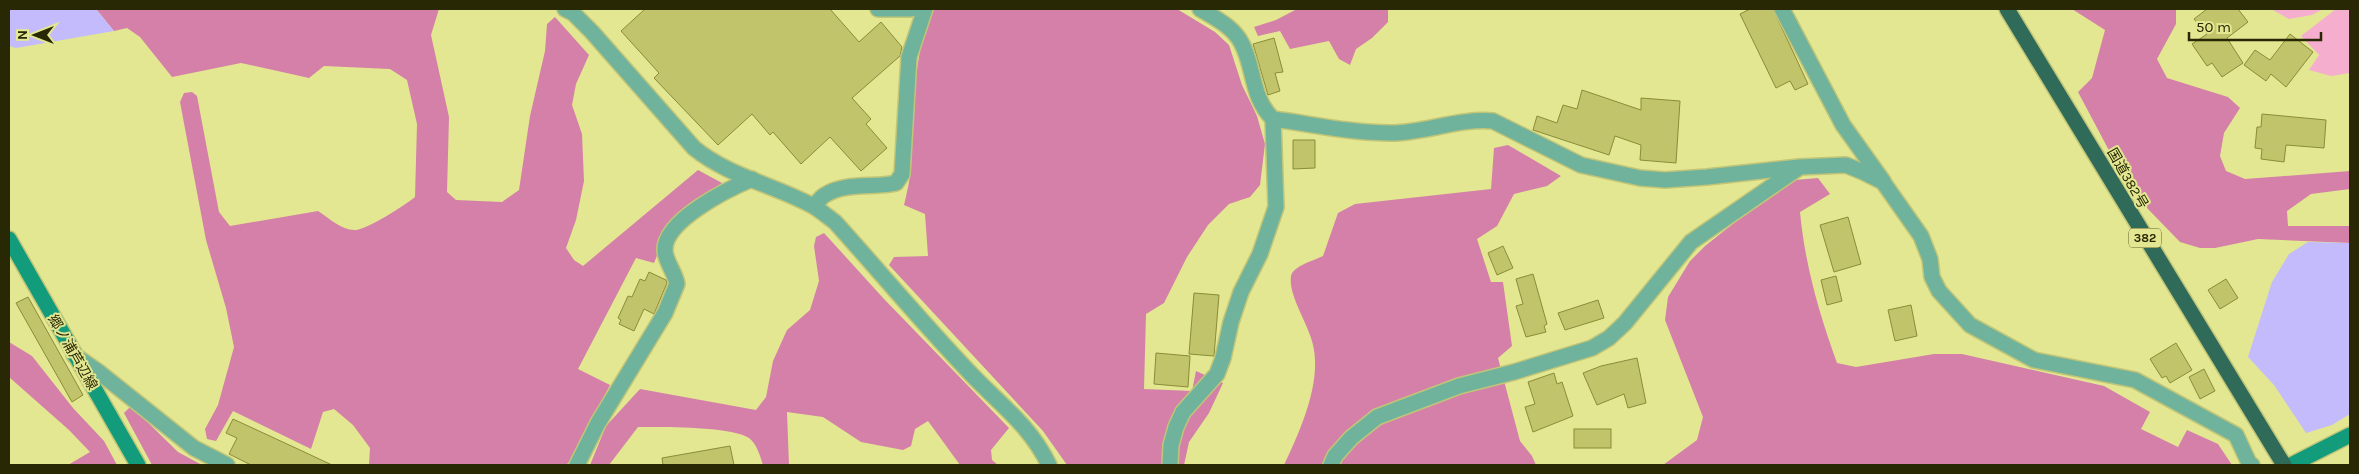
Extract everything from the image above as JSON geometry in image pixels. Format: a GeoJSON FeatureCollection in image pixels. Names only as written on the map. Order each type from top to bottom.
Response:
{"type":"FeatureCollection","features":[{"type":"Feature","properties":{"kind":"highway","name":"国道382号"},"geometry":{"type":"LineString","coordinates":[[2007,9],[2019,31],[2064,98],[2140,229],[2284,465]]}},
{"type":"Feature","properties":{"kind":"main road","name":"郷ノ浦芦辺線"},"geometry":{"type":"LineString","coordinates":[[9,239],[138,465]]}},
{"type":"Feature","properties":{"kind":"main road"},"geometry":{"type":"LineString","coordinates":[[2291,465],[2350,435]]}},
{"type":"Feature","properties":{"kind":"street"},"geometry":{"type":"LineString","coordinates":[[565,9],[573,13],[592,32],[694,148],[722,167],[814,206],[835,222],[972,376],[1025,427],[1039,445],[1049,465]]}},
{"type":"Feature","properties":{"kind":"street"},"geometry":{"type":"LineString","coordinates":[[878,9],[912,9]]}},
{"type":"Feature","properties":{"kind":"street"},"geometry":{"type":"LineString","coordinates":[[814,206],[825,195],[848,188],[882,186],[896,183],[902,174],[909,57],[924,9]]}},
{"type":"Feature","properties":{"kind":"street"},"geometry":{"type":"LineString","coordinates":[[1200,9],[1232,30],[1242,43],[1258,99],[1264,111],[1273,119],[1349,130],[1392,133],[1477,120],[1493,121],[1581,165],[1640,178],[1665,180],[1706,178],[1799,167],[1846,165],[1884,182]]}},
{"type":"Feature","properties":{"kind":"street"},"geometry":{"type":"LineString","coordinates":[[1782,9],[1843,124],[1921,236],[1930,259],[1932,277],[1939,291],[1970,324],[2034,360],[2135,380],[2236,435],[2249,464],[2252,465]]}},
{"type":"Feature","properties":{"kind":"street"},"geometry":{"type":"LineString","coordinates":[[1170,465],[1170,445],[1176,427],[1184,412],[1217,374],[1241,292],[1260,254],[1276,207],[1273,119]]}},
{"type":"Feature","properties":{"kind":"street"},"geometry":{"type":"LineString","coordinates":[[1332,465],[1335,456],[1351,438],[1377,417],[1459,386],[1514,372],[1592,348],[1609,338],[1625,323],[1691,242],[1799,167]]}},
{"type":"Feature","properties":{"kind":"street"},"geometry":{"type":"LineString","coordinates":[[577,465],[598,423],[665,313],[677,284],[665,249],[670,236],[678,224],[717,195],[752,179]]}},
{"type":"Feature","properties":{"kind":"street"},"geometry":{"type":"LineString","coordinates":[[74,355],[100,372],[194,448],[227,465]]}},
{"type":"Feature","properties":{"kind":"shaded area"},"geometry":{"type":"Polygon","coordinates":[[[9,9],[96,9],[114,31],[16,48],[9,46],[9,9]]]}},
{"type":"Feature","properties":{"kind":"shaded area"},"geometry":{"type":"Polygon","coordinates":[[[96,9],[439,9],[431,35],[449,117],[447,192],[456,200],[502,202],[519,190],[530,116],[545,51],[547,24],[555,17],[589,55],[576,84],[572,105],[582,134],[584,181],[576,220],[566,248],[574,260],[583,266],[698,170],[722,183],[671,221],[654,263],[636,258],[578,369],[610,385],[571,460],[566,465],[369,465],[370,448],[353,425],[334,409],[323,412],[311,449],[233,411],[216,441],[207,439],[205,429],[218,405],[234,347],[226,308],[206,240],[180,102],[184,93],[192,92],[197,96],[219,212],[230,226],[318,211],[341,226],[356,230],[362,229],[395,211],[415,197],[417,124],[407,80],[390,69],[324,66],[309,78],[241,63],[172,77],[140,37],[127,28],[114,31],[96,9]]]}},
{"type":"Feature","properties":{"kind":"shaded area"},"geometry":{"type":"Polygon","coordinates":[[[933,9],[1177,9],[1215,32],[1229,45],[1242,85],[1257,116],[1265,144],[1260,185],[1250,197],[1229,204],[1208,225],[1187,257],[1164,303],[1146,314],[1144,389],[1192,391],[1196,371],[1223,383],[1209,413],[1189,442],[1184,465],[1067,465],[1043,431],[889,265],[894,257],[928,256],[925,214],[904,205],[911,172],[917,67],[926,28],[933,9]]]}},
{"type":"Feature","properties":{"kind":"shaded area"},"geometry":{"type":"Polygon","coordinates":[[[1297,9],[1388,9],[1388,22],[1372,38],[1356,49],[1350,65],[1339,59],[1329,41],[1290,49],[1280,31],[1258,36],[1254,27],[1276,20],[1297,9]]]}},
{"type":"Feature","properties":{"kind":"shaded area"},"geometry":{"type":"Polygon","coordinates":[[[2072,9],[2176,9],[2176,24],[2157,59],[2167,78],[2228,97],[2240,108],[2224,133],[2220,156],[2226,171],[2245,179],[2350,171],[2350,189],[2311,194],[2287,211],[2288,226],[2350,226],[2350,243],[2258,239],[2215,248],[2200,248],[2180,242],[2148,209],[2121,173],[2078,92],[2092,78],[2105,30],[2072,9]]]}},
{"type":"Feature","properties":{"kind":"shaded area"},"geometry":{"type":"Polygon","coordinates":[[[2271,9],[2323,9],[2312,15],[2289,19],[2271,9]]]}},
{"type":"Feature","properties":{"kind":"shaded area"},"geometry":{"type":"Polygon","coordinates":[[[2336,9],[2350,9],[2350,73],[2331,76],[2309,70],[2319,55],[2301,36],[2336,9]]]}},
{"type":"Feature","properties":{"kind":"shaded area"},"geometry":{"type":"Polygon","coordinates":[[[1508,145],[1561,176],[1547,186],[1514,194],[1497,226],[1477,239],[1491,282],[1503,282],[1512,346],[1498,358],[1520,441],[1532,456],[1536,465],[1284,465],[1303,422],[1315,375],[1315,360],[1311,337],[1291,284],[1293,272],[1300,266],[1323,256],[1338,213],[1355,204],[1491,189],[1494,148],[1508,145]]]}},
{"type":"Feature","properties":{"kind":"shaded area"},"geometry":{"type":"Polygon","coordinates":[[[1818,178],[1830,194],[1800,212],[1802,232],[1814,289],[1837,363],[1856,367],[1934,354],[1962,354],[2104,386],[2150,412],[2141,429],[2178,447],[2187,430],[2218,444],[2232,465],[1663,465],[1697,440],[1703,417],[1665,320],[1668,297],[1690,261],[1705,246],[1753,208],[1795,180],[1818,178]]]}},
{"type":"Feature","properties":{"kind":"shaded area"},"geometry":{"type":"Polygon","coordinates":[[[824,233],[884,299],[1009,428],[991,450],[992,460],[998,465],[960,465],[928,421],[915,429],[911,446],[903,450],[861,442],[823,417],[787,412],[789,465],[763,465],[754,443],[749,438],[740,434],[712,429],[638,427],[609,465],[590,465],[606,426],[640,389],[756,410],[766,397],[773,361],[787,330],[810,310],[819,281],[814,246],[816,237],[824,233]]]}},
{"type":"Feature","properties":{"kind":"shaded area"},"geometry":{"type":"Polygon","coordinates":[[[2308,242],[2350,243],[2350,414],[2332,425],[2306,433],[2274,385],[2248,357],[2272,282],[2289,254],[2308,242]]]}},
{"type":"Feature","properties":{"kind":"shaded area"},"geometry":{"type":"Polygon","coordinates":[[[9,342],[32,356],[73,408],[104,441],[117,465],[68,465],[90,452],[69,430],[9,377],[9,342]]]}},
{"type":"Feature","properties":{"kind":"shaded area"},"geometry":{"type":"Polygon","coordinates":[[[131,406],[178,452],[202,465],[152,465],[124,413],[131,406]]]}},
{"type":"Feature","properties":{"kind":"building"},"geometry":{"type":"Polygon","coordinates":[[[645,9],[830,9],[859,42],[881,22],[902,47],[900,56],[852,98],[871,119],[866,124],[887,148],[861,171],[830,137],[801,164],[773,132],[770,135],[752,114],[718,145],[654,78],[659,73],[621,31],[645,9]]]}},
{"type":"Feature","properties":{"kind":"building"},"geometry":{"type":"Polygon","coordinates":[[[1750,9],[1773,9],[1808,84],[1795,90],[1790,81],[1776,88],[1740,14],[1750,9]]]}},
{"type":"Feature","properties":{"kind":"building"},"geometry":{"type":"Polygon","coordinates":[[[2207,9],[2238,9],[2248,22],[2227,38],[2243,63],[2222,77],[2212,63],[2207,66],[2192,44],[2207,34],[2194,19],[2207,9]]]}},
{"type":"Feature","properties":{"kind":"building"},"geometry":{"type":"Polygon","coordinates":[[[2290,34],[2313,52],[2286,87],[2271,74],[2266,81],[2244,65],[2255,50],[2270,60],[2290,34]]]}},
{"type":"Feature","properties":{"kind":"building"},"geometry":{"type":"Polygon","coordinates":[[[1274,38],[1283,72],[1275,73],[1280,91],[1268,95],[1253,44],[1274,38]]]}},
{"type":"Feature","properties":{"kind":"building"},"geometry":{"type":"Polygon","coordinates":[[[1582,90],[1641,110],[1641,98],[1680,101],[1676,163],[1640,160],[1641,145],[1615,136],[1609,155],[1533,130],[1537,116],[1557,123],[1563,105],[1577,109],[1582,90]]]}},
{"type":"Feature","properties":{"kind":"building"},"geometry":{"type":"Polygon","coordinates":[[[2262,114],[2326,120],[2324,148],[2286,145],[2284,162],[2261,159],[2262,149],[2255,148],[2257,127],[2261,127],[2262,114]]]}},
{"type":"Feature","properties":{"kind":"building"},"geometry":{"type":"Polygon","coordinates":[[[1293,140],[1315,140],[1315,168],[1293,169],[1293,140]]]}},
{"type":"Feature","properties":{"kind":"building"},"geometry":{"type":"Polygon","coordinates":[[[1848,217],[1861,264],[1834,272],[1820,225],[1848,217]]]}},
{"type":"Feature","properties":{"kind":"building"},"geometry":{"type":"Polygon","coordinates":[[[1503,246],[1513,268],[1497,275],[1488,253],[1503,246]]]}},
{"type":"Feature","properties":{"kind":"building"},"geometry":{"type":"Polygon","coordinates":[[[649,272],[666,280],[667,283],[654,314],[644,309],[634,331],[619,324],[621,320],[618,318],[628,296],[632,297],[640,279],[645,281],[649,272]]]}},
{"type":"Feature","properties":{"kind":"building"},"geometry":{"type":"Polygon","coordinates":[[[1533,274],[1547,324],[1544,326],[1546,332],[1526,337],[1516,306],[1523,304],[1516,279],[1533,274]]]}},
{"type":"Feature","properties":{"kind":"building"},"geometry":{"type":"Polygon","coordinates":[[[1836,276],[1842,301],[1827,305],[1821,280],[1836,276]]]}},
{"type":"Feature","properties":{"kind":"building"},"geometry":{"type":"Polygon","coordinates":[[[2226,279],[2238,298],[2220,309],[2208,290],[2226,279]]]}},
{"type":"Feature","properties":{"kind":"building"},"geometry":{"type":"Polygon","coordinates":[[[1194,293],[1219,295],[1214,356],[1189,354],[1194,293]]]}},
{"type":"Feature","properties":{"kind":"building"},"geometry":{"type":"Polygon","coordinates":[[[28,297],[83,395],[72,402],[16,303],[28,297]]]}},
{"type":"Feature","properties":{"kind":"building"},"geometry":{"type":"Polygon","coordinates":[[[1598,300],[1604,318],[1565,330],[1558,313],[1598,300]]]}},
{"type":"Feature","properties":{"kind":"building"},"geometry":{"type":"Polygon","coordinates":[[[1911,305],[1917,336],[1895,341],[1888,310],[1911,305]]]}},
{"type":"Feature","properties":{"kind":"building"},"geometry":{"type":"Polygon","coordinates":[[[2176,343],[2192,370],[2170,383],[2166,376],[2162,378],[2150,359],[2176,343]]]}},
{"type":"Feature","properties":{"kind":"building"},"geometry":{"type":"Polygon","coordinates":[[[1156,353],[1190,356],[1188,387],[1154,384],[1156,353]]]}},
{"type":"Feature","properties":{"kind":"building"},"geometry":{"type":"Polygon","coordinates":[[[1637,358],[1646,403],[1628,408],[1624,394],[1597,405],[1583,373],[1601,366],[1637,358]]]}},
{"type":"Feature","properties":{"kind":"building"},"geometry":{"type":"Polygon","coordinates":[[[2204,369],[2215,391],[2200,399],[2189,377],[2204,369]]]}},
{"type":"Feature","properties":{"kind":"building"},"geometry":{"type":"Polygon","coordinates":[[[1554,373],[1557,384],[1562,382],[1573,416],[1533,432],[1525,407],[1535,404],[1528,382],[1554,373]]]}},
{"type":"Feature","properties":{"kind":"building"},"geometry":{"type":"Polygon","coordinates":[[[233,419],[332,465],[251,465],[229,454],[237,438],[226,433],[233,419]]]}},
{"type":"Feature","properties":{"kind":"building"},"geometry":{"type":"Polygon","coordinates":[[[1574,429],[1611,429],[1611,448],[1574,448],[1574,429]]]}},
{"type":"Feature","properties":{"kind":"building"},"geometry":{"type":"Polygon","coordinates":[[[730,446],[734,465],[663,465],[662,458],[730,446]]]}}]}
